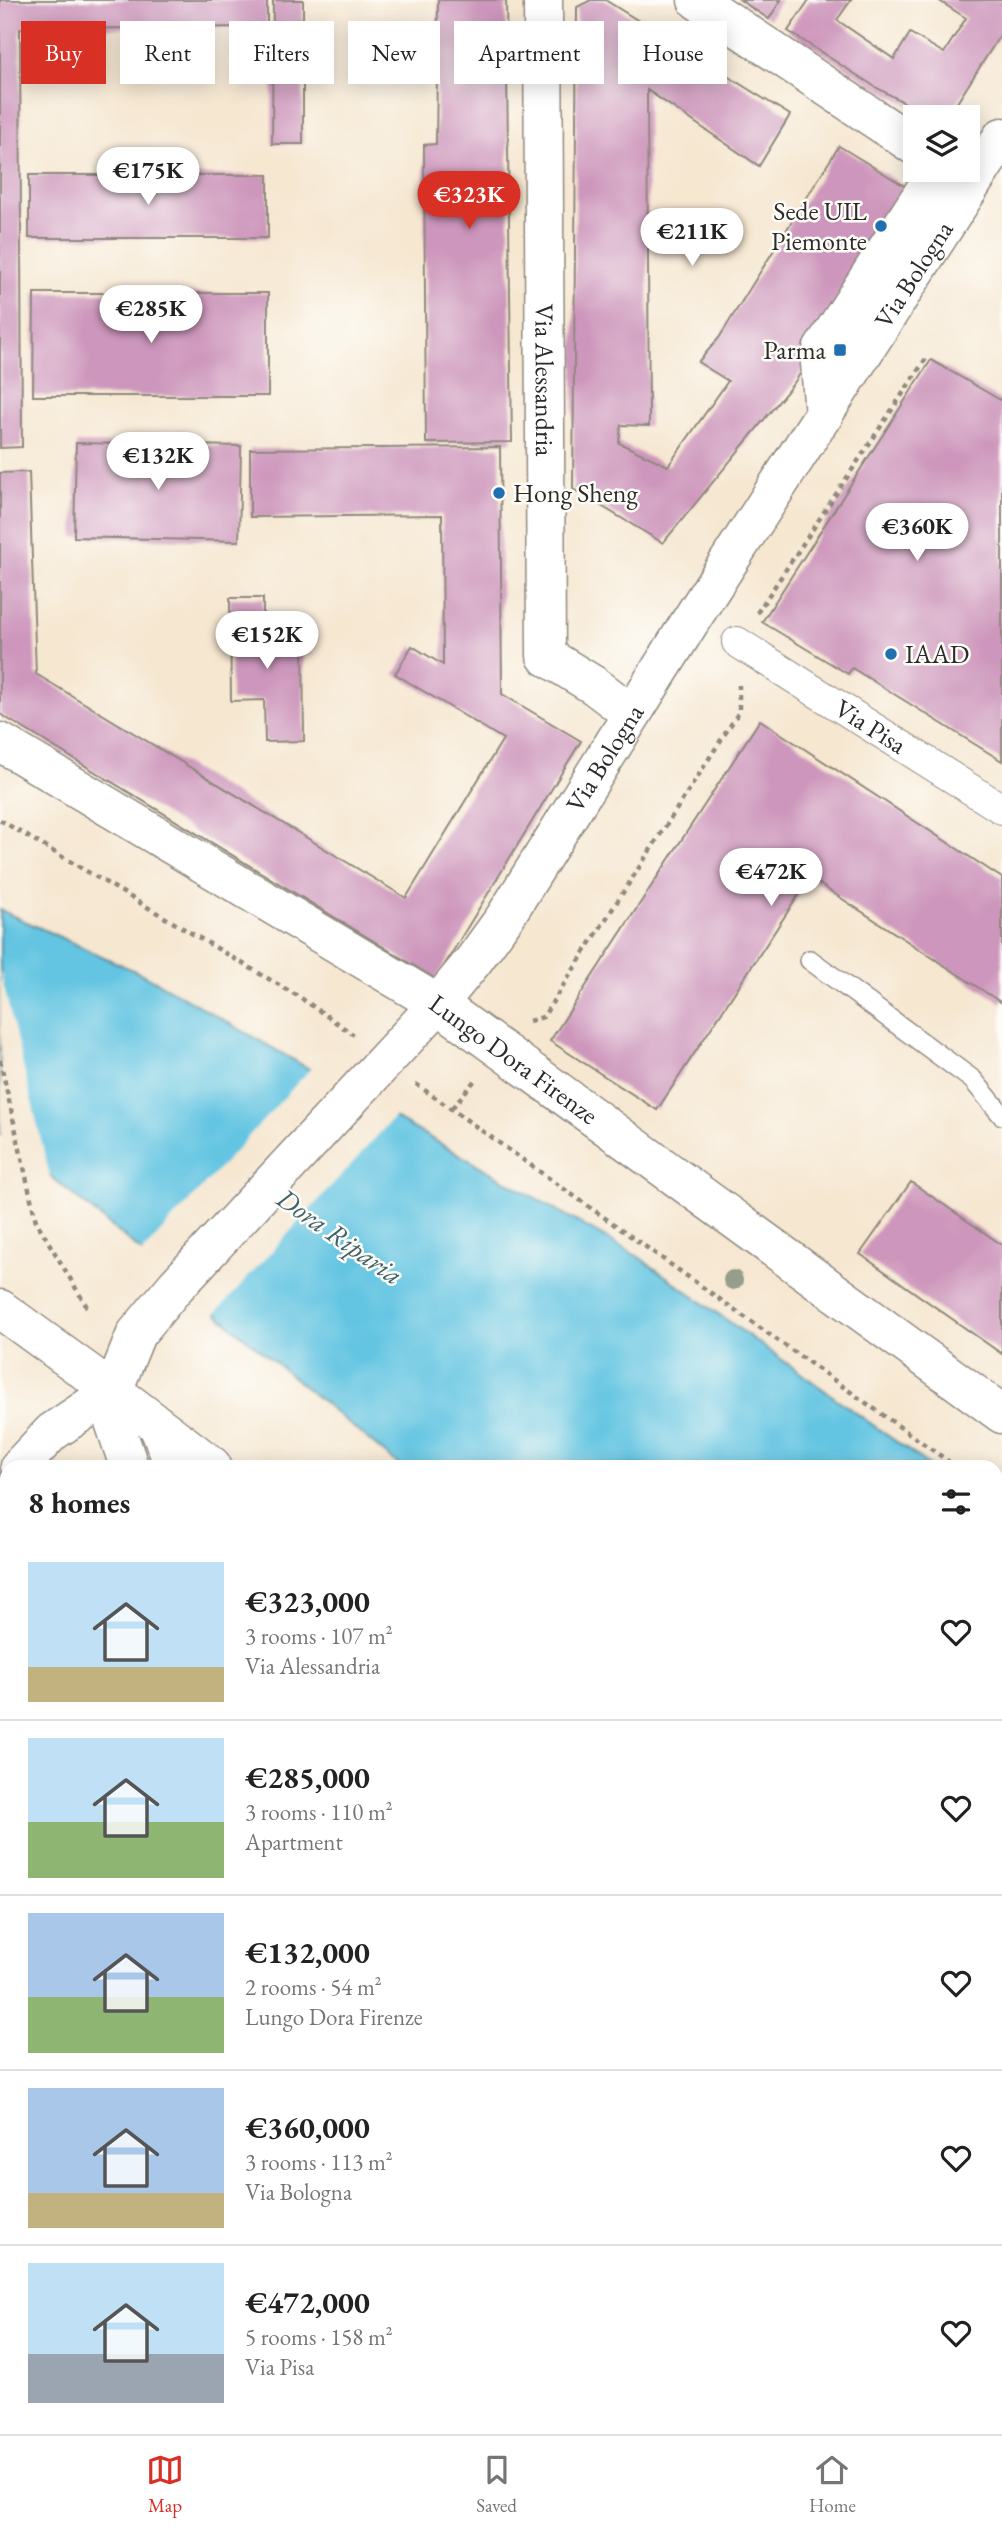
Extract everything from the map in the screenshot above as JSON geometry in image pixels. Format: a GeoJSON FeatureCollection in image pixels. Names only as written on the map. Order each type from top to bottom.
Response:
{"type":"FeatureCollection","features":[{"type":"Feature","properties":{"kind":"street","name":"Via Alessandria"},"geometry":{"type":"LineString","coordinates":[[543,0],[546,656],[595,686],[632,714]]}},
{"type":"Feature","properties":{"kind":"street"},"geometry":{"type":"LineString","coordinates":[[697,0],[903,138]]}},
{"type":"Feature","properties":{"kind":"street","name":"Via Bologna"},"geometry":{"type":"LineString","coordinates":[[113,1391],[136,1334],[174,1287],[438,1004],[505,917],[824,415],[965,182]]}},
{"type":"Feature","properties":{"kind":"street","name":"Via Pisa"},"geometry":{"type":"LineString","coordinates":[[737,642],[1002,810]]}},
{"type":"Feature","properties":{"kind":"street","name":"Lungo Dora Firenze"},"geometry":{"type":"LineString","coordinates":[[0,742],[438,1004],[1002,1414]]}},
{"type":"Feature","properties":{"kind":"street"},"geometry":{"type":"LineString","coordinates":[[0,1309],[144,1415],[176,1458]]}},
{"type":"Feature","properties":{"kind":"street"},"geometry":{"type":"LineString","coordinates":[[26,1460],[52,1432],[113,1391]]}},
{"type":"Feature","properties":{"kind":"street"},"geometry":{"type":"LineString","coordinates":[[113,1391],[113,1419],[127,1460]]}},
{"type":"Feature","properties":{"kind":"lane"},"geometry":{"type":"LineString","coordinates":[[810,960],[974,1080],[1002,1115]]}},
{"type":"Feature","properties":{"kind":"path"},"geometry":{"type":"LineString","coordinates":[[543,1017],[740,712],[737,642],[927,356]]}},
{"type":"Feature","properties":{"kind":"path"},"geometry":{"type":"LineString","coordinates":[[0,820],[301,998],[351,1033]]}},
{"type":"Feature","properties":{"kind":"path"},"geometry":{"type":"LineString","coordinates":[[0,1060],[36,1221],[87,1307]]}},
{"type":"Feature","properties":{"kind":"path"},"geometry":{"type":"LineString","coordinates":[[452,1108],[482,1071]]}},
{"type":"Feature","properties":{"kind":"path"},"geometry":{"type":"LineString","coordinates":[[412,1081],[946,1460]]}},
{"type":"Feature","properties":{"kind":"water","name":"Dora Riparia"},"geometry":{"type":"Polygon","coordinates":[[[0,910],[148,977],[639,1257],[922,1460],[393,1460],[0,1134],[0,910]]]}},
{"type":"Feature","properties":{"kind":"pier"},"geometry":{"type":"Polygon","coordinates":[[[0,971],[51,1181],[1,1140],[0,971]]]}},
{"type":"Feature","properties":{"kind":"pier"},"geometry":{"type":"Polygon","coordinates":[[[312,1067],[396,1115],[213,1316],[140,1255],[312,1067]]]}},
{"type":"Feature","properties":{"kind":"building"},"geometry":{"type":"Polygon","coordinates":[[[0,0],[267,0],[267,21],[229,21],[229,27],[215,27],[215,21],[120,21],[120,28],[106,28],[106,21],[21,21],[22,447],[0,448],[0,0]]]}},
{"type":"Feature","properties":{"kind":"building"},"geometry":{"type":"Polygon","coordinates":[[[273,0],[303,0],[303,21],[273,21],[273,0]]]}},
{"type":"Feature","properties":{"kind":"building"},"geometry":{"type":"Polygon","coordinates":[[[438,0],[506,0],[506,21],[454,21],[454,84],[507,84],[512,442],[426,443],[424,145],[436,144],[437,84],[440,84],[440,21],[438,21],[438,0]]]}},
{"type":"Feature","properties":{"kind":"building"},"geometry":{"type":"Polygon","coordinates":[[[591,0],[605,0],[639,21],[618,21],[618,84],[727,84],[727,76],[790,115],[759,166],[647,90],[649,426],[621,425],[619,443],[668,466],[728,381],[698,362],[719,338],[839,146],[916,193],[794,383],[663,543],[573,489],[576,84],[604,84],[604,21],[577,21],[577,7],[591,0]]]}},
{"type":"Feature","properties":{"kind":"building"},"geometry":{"type":"Polygon","coordinates":[[[740,0],[781,0],[769,19],[740,0]]]}},
{"type":"Feature","properties":{"kind":"building"},"geometry":{"type":"Polygon","coordinates":[[[809,0],[851,0],[837,20],[894,59],[910,33],[944,53],[966,18],[938,0],[1002,0],[1002,32],[956,105],[909,105],[788,31],[809,0]]]}},
{"type":"Feature","properties":{"kind":"building"},"geometry":{"type":"Polygon","coordinates":[[[272,84],[303,84],[303,144],[272,144],[272,84]]]}},
{"type":"Feature","properties":{"kind":"building"},"geometry":{"type":"Polygon","coordinates":[[[29,175],[268,175],[268,238],[29,238],[29,175]]]}},
{"type":"Feature","properties":{"kind":"building"},"geometry":{"type":"Polygon","coordinates":[[[34,293],[268,293],[268,396],[33,396],[34,293]]]}},
{"type":"Feature","properties":{"kind":"building"},"geometry":{"type":"Polygon","coordinates":[[[931,360],[1002,401],[1002,761],[852,668],[848,674],[762,622],[931,360]]]}},
{"type":"Feature","properties":{"kind":"building"},"geometry":{"type":"Polygon","coordinates":[[[76,443],[241,446],[239,541],[74,537],[76,443]]]}},
{"type":"Feature","properties":{"kind":"building"},"geometry":{"type":"Polygon","coordinates":[[[500,447],[502,694],[581,741],[436,979],[0,714],[0,473],[29,472],[36,674],[406,898],[503,739],[395,674],[412,646],[443,665],[442,515],[250,517],[250,449],[500,447]]]}},
{"type":"Feature","properties":{"kind":"building"},"geometry":{"type":"Polygon","coordinates":[[[230,598],[263,598],[263,638],[303,637],[304,741],[265,742],[264,700],[231,701],[230,598]]]}},
{"type":"Feature","properties":{"kind":"building"},"geometry":{"type":"Polygon","coordinates":[[[760,720],[1002,878],[1002,1003],[810,878],[657,1110],[550,1041],[760,720]]]}},
{"type":"Feature","properties":{"kind":"building"},"geometry":{"type":"Polygon","coordinates":[[[911,1182],[1002,1245],[1002,1354],[860,1254],[911,1182]]]}},
{"type":"Feature","properties":{"kind":"place","name":"Sede UIL Piemonte"},"geometry":{"type":"Point","coordinates":[881,226]}},
{"type":"Feature","properties":{"kind":"place","name":"Parma"},"geometry":{"type":"Point","coordinates":[840,350]}},
{"type":"Feature","properties":{"kind":"place","name":"Hong Sheng"},"geometry":{"type":"Point","coordinates":[499,493]}},
{"type":"Feature","properties":{"kind":"place","name":"IAAD"},"geometry":{"type":"Point","coordinates":[891,654]}}]}
